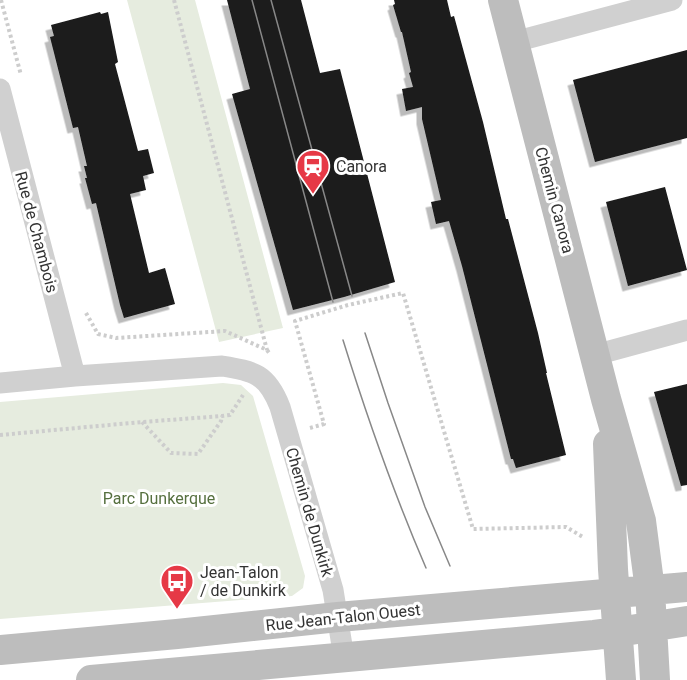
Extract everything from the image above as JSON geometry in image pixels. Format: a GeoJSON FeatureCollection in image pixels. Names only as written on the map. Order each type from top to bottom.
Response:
{"type":"FeatureCollection","features":[{"type":"Feature","properties":{"kind":"main road","name":"Chemin Canora"},"geometry":{"type":"LineString","coordinates":[[503,0],[606,399],[641,520],[650,591],[655,680]]}},
{"type":"Feature","properties":{"kind":"main road","name":"Chemin Canora"},"geometry":{"type":"LineString","coordinates":[[606,399],[612,561],[621,680]]}},
{"type":"Feature","properties":{"kind":"main road","name":"Rue Jean-Talon Ouest"},"geometry":{"type":"LineString","coordinates":[[0,650],[338,616],[687,587]]}},
{"type":"Feature","properties":{"kind":"main road"},"geometry":{"type":"LineString","coordinates":[[91,680],[618,632],[687,621]]}},
{"type":"Feature","properties":{"kind":"street"},"geometry":{"type":"LineString","coordinates":[[514,42],[672,0]]}},
{"type":"Feature","properties":{"kind":"street","name":"Rue de Chambois"},"geometry":{"type":"LineString","coordinates":[[0,89],[75,376]]}},
{"type":"Feature","properties":{"kind":"street"},"geometry":{"type":"LineString","coordinates":[[595,355],[687,330]]}},
{"type":"Feature","properties":{"kind":"street"},"geometry":{"type":"LineString","coordinates":[[0,383],[222,366],[241,369],[252,382]]}},
{"type":"Feature","properties":{"kind":"street","name":"Chemin de Dunkirk"},"geometry":{"type":"LineString","coordinates":[[252,382],[274,391],[280,407],[333,590],[344,658]]}},
{"type":"Feature","properties":{"kind":"path"},"geometry":{"type":"LineString","coordinates":[[1,0],[22,78]]}},
{"type":"Feature","properties":{"kind":"path"},"geometry":{"type":"LineString","coordinates":[[174,0],[267,350],[274,359]]}},
{"type":"Feature","properties":{"kind":"path"},"geometry":{"type":"LineString","coordinates":[[306,429],[324,424],[295,321],[403,292],[473,530],[566,527],[589,541]]}},
{"type":"Feature","properties":{"kind":"path"},"geometry":{"type":"LineString","coordinates":[[344,297],[348,305]]}},
{"type":"Feature","properties":{"kind":"path"},"geometry":{"type":"LineString","coordinates":[[83,303],[86,314],[98,334],[116,338],[225,332],[267,350]]}},
{"type":"Feature","properties":{"kind":"path"},"geometry":{"type":"LineString","coordinates":[[0,435],[230,415],[252,382],[267,350]]}},
{"type":"Feature","properties":{"kind":"path"},"geometry":{"type":"LineString","coordinates":[[142,422],[171,453],[198,454],[221,422],[222,416]]}},
{"type":"Feature","properties":{"kind":"green space"},"geometry":{"type":"Polygon","coordinates":[[[127,0],[195,0],[283,328],[219,342],[127,0]]]}},
{"type":"Feature","properties":{"kind":"green space","name":"Parc Dunkerque"},"geometry":{"type":"Polygon","coordinates":[[[223,383],[241,385],[253,396],[305,576],[303,588],[292,596],[0,619],[0,402],[223,383]]]}},
{"type":"Feature","properties":{"kind":"building","name":"Canora"},"geometry":{"type":"Polygon","coordinates":[[[227,0],[301,0],[320,73],[340,69],[395,282],[293,310],[232,94],[250,89],[227,0]]]}},
{"type":"Feature","properties":{"kind":"building"},"geometry":{"type":"Polygon","coordinates":[[[394,0],[447,0],[451,17],[454,16],[538,333],[566,455],[516,468],[511,459],[449,221],[436,224],[431,202],[441,200],[422,119],[422,107],[406,111],[402,89],[413,87],[402,32],[393,5],[394,0]]]}},
{"type":"Feature","properties":{"kind":"building"},"geometry":{"type":"Polygon","coordinates":[[[100,12],[101,14],[108,12],[118,62],[115,64],[138,151],[148,149],[154,173],[143,176],[146,190],[130,194],[149,273],[165,268],[175,304],[124,318],[96,203],[92,204],[85,178],[87,178],[84,166],[87,166],[78,127],[73,128],[50,37],[54,36],[51,25],[100,12]]]}},
{"type":"Feature","properties":{"kind":"building"},"geometry":{"type":"Polygon","coordinates":[[[687,50],[687,138],[595,162],[573,80],[687,50]]]}},
{"type":"Feature","properties":{"kind":"building"},"geometry":{"type":"Polygon","coordinates":[[[665,187],[687,270],[628,286],[606,202],[665,187]]]}},
{"type":"Feature","properties":{"kind":"building"},"geometry":{"type":"Polygon","coordinates":[[[687,384],[687,485],[681,486],[654,392],[687,384]]]}},
{"type":"Feature","properties":{"kind":"tram line"},"geometry":{"type":"LineString","coordinates":[[252,0],[333,302]]}},
{"type":"Feature","properties":{"kind":"tram line"},"geometry":{"type":"LineString","coordinates":[[271,0],[352,296]]}},
{"type":"Feature","properties":{"kind":"tram line"},"geometry":{"type":"LineString","coordinates":[[365,333],[425,507],[450,566]]}},
{"type":"Feature","properties":{"kind":"tram line"},"geometry":{"type":"LineString","coordinates":[[343,340],[382,455],[426,568]]}},
{"type":"Feature","properties":{"kind":"place","name":"Canora"},"geometry":{"type":"Point","coordinates":[313,195]}},
{"type":"Feature","properties":{"kind":"place","name":"Jean-Talon / de Dunkirk"},"geometry":{"type":"Point","coordinates":[177,610]}}]}
